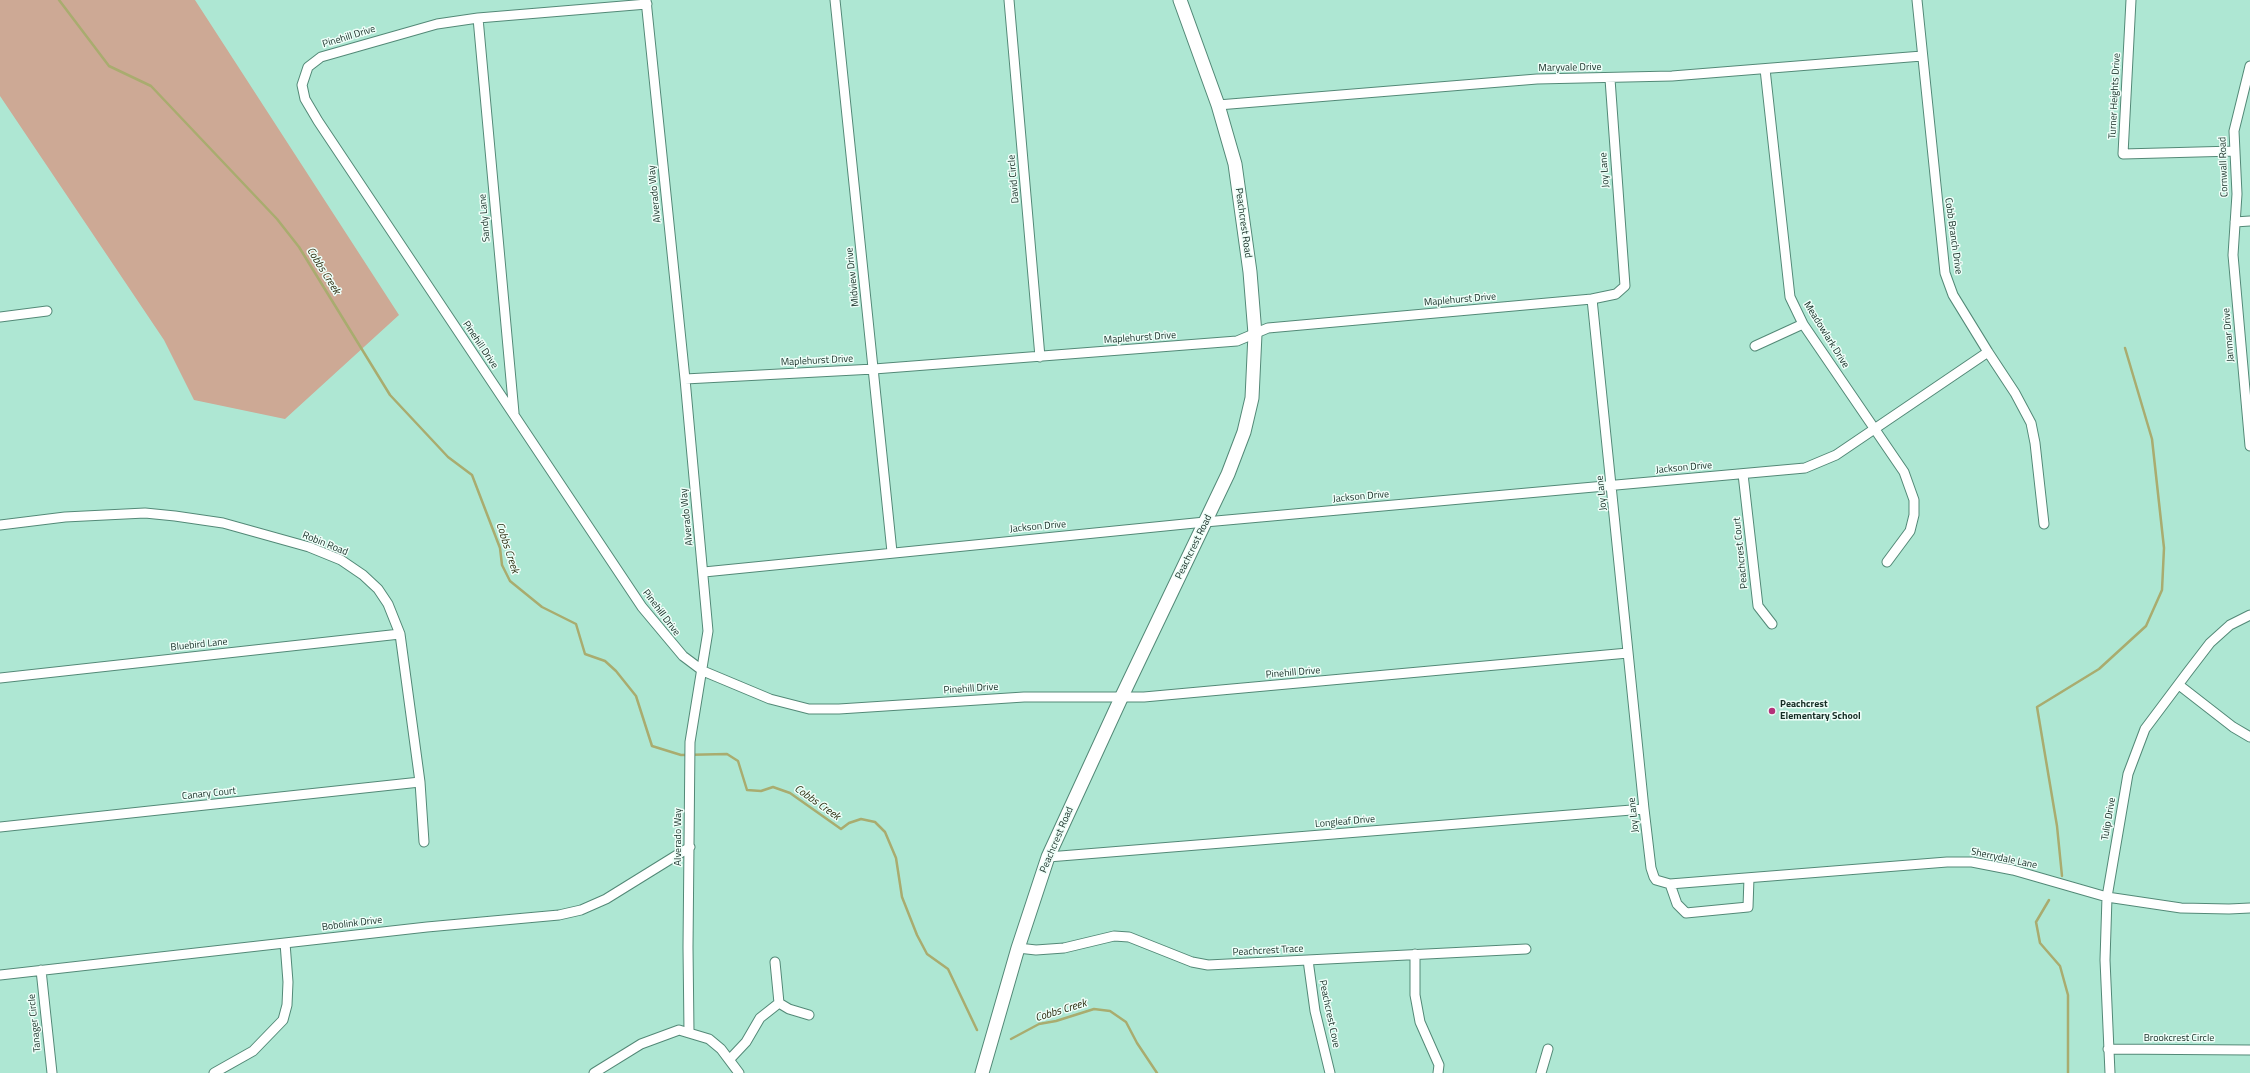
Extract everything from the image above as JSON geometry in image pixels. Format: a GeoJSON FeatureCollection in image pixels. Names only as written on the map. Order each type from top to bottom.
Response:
{"type":"FeatureCollection","features":[{"type":"Feature","properties":{"kind":"street","name":"Midview Drive"},"geometry":{"type":"LineString","coordinates":[[835,0],[892,552]]}},
{"type":"Feature","properties":{"kind":"street","name":"David Circle"},"geometry":{"type":"LineString","coordinates":[[1009,0],[1040,356]]}},
{"type":"Feature","properties":{"kind":"street","name":"Peachcrest Road"},"geometry":{"type":"LineString","coordinates":[[982,1073],[1018,948],[1048,857],[1122,696],[1228,474],[1244,432],[1252,398],[1255,334],[1250,272],[1235,164],[1218,105],[1180,0]]}},
{"type":"Feature","properties":{"kind":"street","name":"Cobb Branch Drive"},"geometry":{"type":"LineString","coordinates":[[1917,0],[1945,273],[1953,295],[2015,393],[2031,423],[2035,443],[2044,524]]}},
{"type":"Feature","properties":{"kind":"street","name":"Turner Heights Drive"},"geometry":{"type":"LineString","coordinates":[[2131,0],[2123,154],[2235,151]]}},
{"type":"Feature","properties":{"kind":"street","name":"Pinehill Drive"},"geometry":{"type":"LineString","coordinates":[[646,2],[478,18],[437,24],[321,57],[308,67],[302,85],[305,99],[318,121],[642,607],[679,652],[703,670],[770,699],[809,709],[839,709],[1024,697],[1144,697],[1628,653]]}},
{"type":"Feature","properties":{"kind":"street","name":"Alverado Way"},"geometry":{"type":"LineString","coordinates":[[646,2],[685,379],[704,572],[708,631],[703,670],[690,742],[688,947],[689,1032]]}},
{"type":"Feature","properties":{"kind":"street","name":"Sandy Lane"},"geometry":{"type":"LineString","coordinates":[[478,18],[514,416]]}},
{"type":"Feature","properties":{"kind":"street","name":"Maryvale Drive"},"geometry":{"type":"LineString","coordinates":[[1218,105],[1537,79],[1610,79],[1765,69],[1922,56]]}},
{"type":"Feature","properties":{"kind":"street","name":"Cornwall Road"},"geometry":{"type":"LineString","coordinates":[[2235,222],[2237,194],[2234,131],[2250,66]]}},
{"type":"Feature","properties":{"kind":"street","name":"Meadowlark Drive"},"geometry":{"type":"LineString","coordinates":[[1765,69],[1786,275],[1790,296],[1803,324],[1904,472],[1914,500],[1914,515],[1910,531],[1887,562]]}},
{"type":"Feature","properties":{"kind":"street","name":"Joy Lane"},"geometry":{"type":"LineString","coordinates":[[1610,79],[1625,286],[1616,294],[1592,299],[1650,868],[1656,880],[1670,884]]}},
{"type":"Feature","properties":{"kind":"street"},"geometry":{"type":"LineString","coordinates":[[2235,222],[2250,221]]}},
{"type":"Feature","properties":{"kind":"street","name":"Janmar Drive"},"geometry":{"type":"LineString","coordinates":[[2235,222],[2233,255],[2250,446]]}},
{"type":"Feature","properties":{"kind":"street","name":"Maplehurst Drive"},"geometry":{"type":"LineString","coordinates":[[685,379],[874,369],[1237,341],[1268,328],[1592,299]]}},
{"type":"Feature","properties":{"kind":"street"},"geometry":{"type":"LineString","coordinates":[[0,317],[47,311]]}},
{"type":"Feature","properties":{"kind":"street"},"geometry":{"type":"LineString","coordinates":[[1755,346],[1803,324]]}},
{"type":"Feature","properties":{"kind":"street","name":"Jackson Drive"},"geometry":{"type":"LineString","coordinates":[[704,572],[892,552],[1206,522],[1805,468],[1836,455],[1988,352]]}},
{"type":"Feature","properties":{"kind":"street","name":"Peachcrest Court"},"geometry":{"type":"LineString","coordinates":[[1743,474],[1758,606],[1772,624]]}},
{"type":"Feature","properties":{"kind":"street","name":"Robin Road"},"geometry":{"type":"LineString","coordinates":[[0,525],[65,517],[145,513],[223,523],[308,547],[341,560],[363,575],[378,589],[388,604],[400,634],[420,782],[424,842]]}},
{"type":"Feature","properties":{"kind":"street","name":"Tulip Drive"},"geometry":{"type":"LineString","coordinates":[[2110,1073],[2105,960],[2107,897],[2128,774],[2145,729],[2210,643],[2230,625],[2250,615]]}},
{"type":"Feature","properties":{"kind":"street","name":"Bluebird Lane"},"geometry":{"type":"LineString","coordinates":[[0,678],[400,634]]}},
{"type":"Feature","properties":{"kind":"street"},"geometry":{"type":"LineString","coordinates":[[2179,685],[2233,727],[2250,737]]}},
{"type":"Feature","properties":{"kind":"street","name":"Canary Court"},"geometry":{"type":"LineString","coordinates":[[0,827],[420,782]]}},
{"type":"Feature","properties":{"kind":"street","name":"Longleaf Drive"},"geometry":{"type":"LineString","coordinates":[[1048,857],[1644,809]]}},
{"type":"Feature","properties":{"kind":"street","name":"Bobolink Drive"},"geometry":{"type":"LineString","coordinates":[[0,975],[285,943],[559,915],[582,910],[606,899],[690,847]]}},
{"type":"Feature","properties":{"kind":"street","name":"Sherrydale Lane"},"geometry":{"type":"LineString","coordinates":[[1670,884],[1947,862],[1972,862],[2013,870],[2107,897],[2181,908],[2250,908]]}},
{"type":"Feature","properties":{"kind":"street"},"geometry":{"type":"LineString","coordinates":[[1670,884],[1677,904],[1686,913],[1748,907],[1749,878]]}},
{"type":"Feature","properties":{"kind":"street","name":"Peachcrest Trace"},"geometry":{"type":"LineString","coordinates":[[1018,948],[1064,948],[1114,936],[1129,938],[1192,962],[1208,965],[1526,949]]}},
{"type":"Feature","properties":{"kind":"street"},"geometry":{"type":"LineString","coordinates":[[214,1073],[253,1051],[283,1020],[287,1005],[288,982],[285,943]]}},
{"type":"Feature","properties":{"kind":"street"},"geometry":{"type":"LineString","coordinates":[[1415,954],[1415,995],[1420,1022],[1439,1065],[1438,1073]]}},
{"type":"Feature","properties":{"kind":"street","name":"Peachcrest Cove"},"geometry":{"type":"LineString","coordinates":[[1308,960],[1315,1011],[1330,1073]]}},
{"type":"Feature","properties":{"kind":"street"},"geometry":{"type":"LineString","coordinates":[[775,962],[779,1003]]}},
{"type":"Feature","properties":{"kind":"street","name":"Tanager Circle"},"geometry":{"type":"LineString","coordinates":[[41,970],[52,1073]]}},
{"type":"Feature","properties":{"kind":"street"},"geometry":{"type":"LineString","coordinates":[[730,1059],[746,1042],[760,1018],[779,1003]]}},
{"type":"Feature","properties":{"kind":"street"},"geometry":{"type":"LineString","coordinates":[[779,1003],[789,1009],[809,1015]]}},
{"type":"Feature","properties":{"kind":"street"},"geometry":{"type":"LineString","coordinates":[[594,1073],[614,1059],[648,1041],[679,1030],[709,1039],[730,1059],[739,1073]]}},
{"type":"Feature","properties":{"kind":"street"},"geometry":{"type":"LineString","coordinates":[[1541,1073],[1548,1049]]}},
{"type":"Feature","properties":{"kind":"street","name":"Brookcrest Circle"},"geometry":{"type":"LineString","coordinates":[[2108,1049],[2250,1050]]}},
{"type":"Feature","properties":{"kind":"shaded area"},"geometry":{"type":"Polygon","coordinates":[[[0,0],[195,0],[399,315],[285,419],[194,400],[164,340],[0,96],[0,0]]]}},
{"type":"Feature","properties":{"kind":"waterway","name":"Cobbs Creek"},"geometry":{"type":"LineString","coordinates":[[59,0],[109,66],[151,86],[277,219],[299,247],[390,395],[448,457],[472,475],[500,548],[502,565],[510,581],[542,607],[576,624],[585,654],[605,661],[616,671],[636,696],[652,746],[681,755],[727,754],[738,761],[747,790],[761,791],[773,787],[790,793],[841,829],[849,823],[861,819],[875,822],[885,832],[896,858],[902,897],[917,935],[927,954],[948,969],[977,1030]]}},
{"type":"Feature","properties":{"kind":"waterway"},"geometry":{"type":"LineString","coordinates":[[2062,876],[2057,826],[2037,707],[2099,669],[2146,626],[2162,590],[2164,548],[2152,439],[2125,348]]}},
{"type":"Feature","properties":{"kind":"waterway"},"geometry":{"type":"LineString","coordinates":[[2049,900],[2036,922],[2040,943],[2060,966],[2068,995],[2068,1073]]}},
{"type":"Feature","properties":{"kind":"waterway","name":"Cobbs Creek"},"geometry":{"type":"LineString","coordinates":[[1011,1039],[1039,1024],[1056,1021],[1094,1009],[1110,1011],[1126,1022],[1137,1043],[1157,1073]]}},
{"type":"Feature","properties":{"kind":"place","name":"Peachcrest Elementary School"},"geometry":{"type":"Point","coordinates":[1772,711]}}]}
